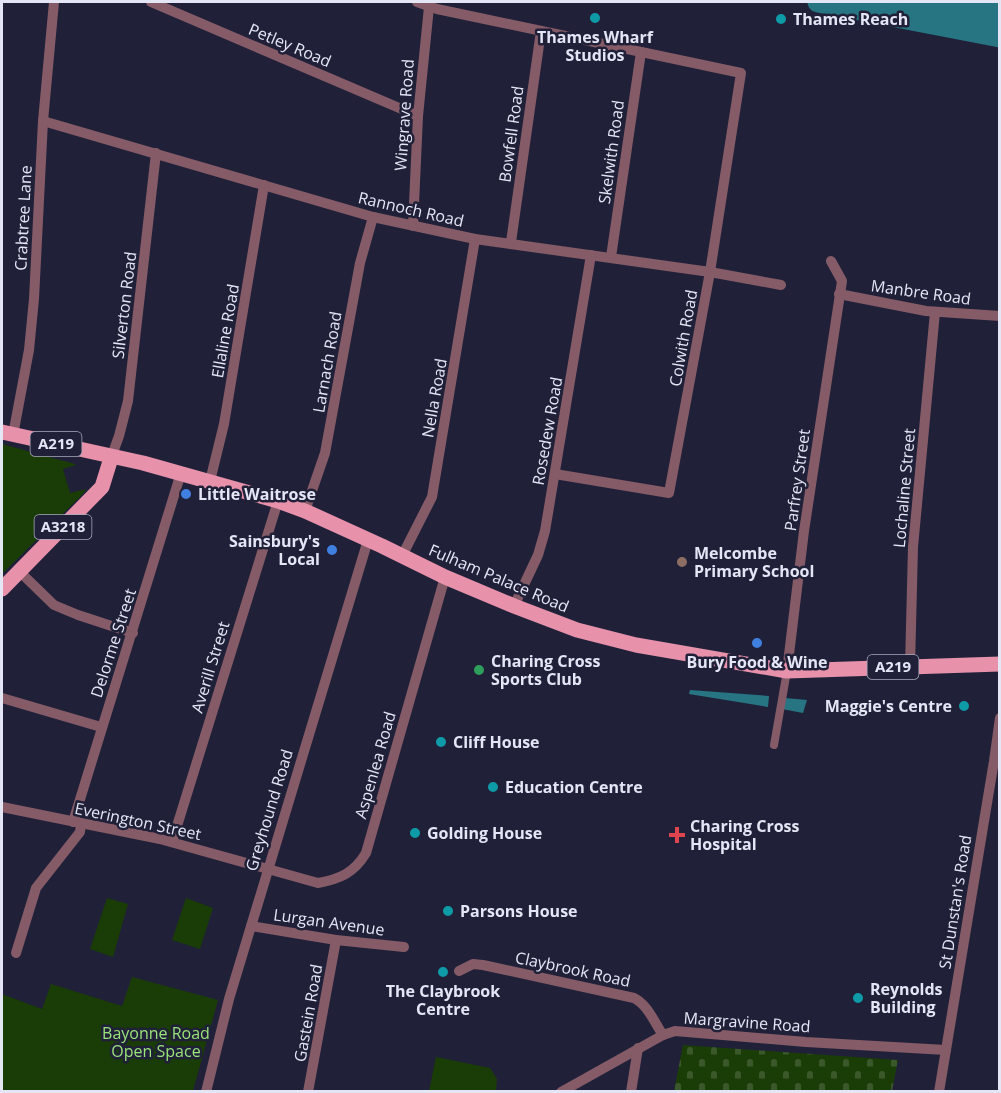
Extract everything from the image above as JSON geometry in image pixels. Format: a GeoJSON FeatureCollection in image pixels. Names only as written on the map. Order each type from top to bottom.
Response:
{"type":"FeatureCollection","features":[{"type":"Feature","properties":{"kind":"main road","name":"Fulham Palace Road"},"geometry":{"type":"LineString","coordinates":[[7,434],[181,473],[278,501],[305,511],[445,577],[514,606],[577,630],[636,645],[787,671],[999,664]]}},
{"type":"Feature","properties":{"kind":"main road","name":"A3218"},"geometry":{"type":"LineString","coordinates":[[2,589],[102,487],[111,458]]}},
{"type":"Feature","properties":{"kind":"street","name":"Crabtree Lane"},"geometry":{"type":"LineString","coordinates":[[7,434],[29,350],[34,299],[43,121],[54,2]]}},
{"type":"Feature","properties":{"kind":"street","name":"Petley Road"},"geometry":{"type":"LineString","coordinates":[[151,2],[418,116]]}},
{"type":"Feature","properties":{"kind":"street"},"geometry":{"type":"LineString","coordinates":[[417,2],[429,7],[640,52]]}},
{"type":"Feature","properties":{"kind":"street","name":"Wingrave Road"},"geometry":{"type":"LineString","coordinates":[[413,226],[418,116],[429,7]]}},
{"type":"Feature","properties":{"kind":"street","name":"Bowfell Road"},"geometry":{"type":"LineString","coordinates":[[511,242],[541,31]]}},
{"type":"Feature","properties":{"kind":"street","name":"Colwith Road"},"geometry":{"type":"LineString","coordinates":[[555,474],[669,493],[710,272],[741,73],[640,52]]}},
{"type":"Feature","properties":{"kind":"street","name":"Skelwith Road"},"geometry":{"type":"LineString","coordinates":[[610,257],[640,52]]}},
{"type":"Feature","properties":{"kind":"street","name":"Rannoch Road"},"geometry":{"type":"LineString","coordinates":[[43,121],[373,217],[413,226],[476,239],[511,242],[710,272],[781,285]]}},
{"type":"Feature","properties":{"kind":"street","name":"Silverton Road"},"geometry":{"type":"LineString","coordinates":[[111,458],[128,401],[156,153]]}},
{"type":"Feature","properties":{"kind":"street","name":"Ellaline Road"},"geometry":{"type":"LineString","coordinates":[[210,481],[224,424],[264,185]]}},
{"type":"Feature","properties":{"kind":"street","name":"Larnach Road"},"geometry":{"type":"LineString","coordinates":[[305,511],[325,453],[360,263],[373,217]]}},
{"type":"Feature","properties":{"kind":"street","name":"Nella Road"},"geometry":{"type":"LineString","coordinates":[[402,556],[432,497],[476,239]]}},
{"type":"Feature","properties":{"kind":"street","name":"Rosedew Road"},"geometry":{"type":"LineString","coordinates":[[514,606],[538,555],[545,531],[591,255]]}},
{"type":"Feature","properties":{"kind":"street","name":"Parfrey Street"},"geometry":{"type":"LineString","coordinates":[[787,671],[803,542],[842,281],[831,261]]}},
{"type":"Feature","properties":{"kind":"street","name":"Manbre Road"},"geometry":{"type":"LineString","coordinates":[[839,294],[935,312],[999,316]]}},
{"type":"Feature","properties":{"kind":"street","name":"Lochaline Street"},"geometry":{"type":"LineString","coordinates":[[910,666],[913,547],[935,312]]}},
{"type":"Feature","properties":{"kind":"street","name":"Delorme Street"},"geometry":{"type":"LineString","coordinates":[[16,953],[36,888],[80,831],[77,823],[101,727],[133,633],[181,473]]}},
{"type":"Feature","properties":{"kind":"street","name":"Averill Street"},"geometry":{"type":"LineString","coordinates":[[172,842],[278,501]]}},
{"type":"Feature","properties":{"kind":"street","name":"Greyhound Road"},"geometry":{"type":"LineString","coordinates":[[206,1092],[228,999],[368,540]]}},
{"type":"Feature","properties":{"kind":"street"},"geometry":{"type":"LineString","coordinates":[[20,572],[54,605],[133,633]]}},
{"type":"Feature","properties":{"kind":"street","name":"Aspenlea Road"},"geometry":{"type":"LineString","coordinates":[[267,868],[318,883],[346,875],[359,864],[366,853],[445,577]]}},
{"type":"Feature","properties":{"kind":"street"},"geometry":{"type":"LineString","coordinates":[[774,745],[787,671]]}},
{"type":"Feature","properties":{"kind":"street"},"geometry":{"type":"LineString","coordinates":[[2,698],[101,727]]}},
{"type":"Feature","properties":{"kind":"street","name":"St Dunstan's Road"},"geometry":{"type":"LineString","coordinates":[[939,1092],[994,761],[999,718]]}},
{"type":"Feature","properties":{"kind":"street","name":"Everington Street"},"geometry":{"type":"LineString","coordinates":[[2,807],[172,842],[267,868]]}},
{"type":"Feature","properties":{"kind":"street","name":"Lurgan Avenue"},"geometry":{"type":"LineString","coordinates":[[251,927],[336,940],[404,947]]}},
{"type":"Feature","properties":{"kind":"street","name":"Gastein Road"},"geometry":{"type":"LineString","coordinates":[[308,1092],[336,940]]}},
{"type":"Feature","properties":{"kind":"street","name":"Claybrook Road"},"geometry":{"type":"LineString","coordinates":[[459,971],[473,964],[483,965],[634,998],[646,1007],[663,1035]]}},
{"type":"Feature","properties":{"kind":"street","name":"Margravine Road"},"geometry":{"type":"LineString","coordinates":[[561,1092],[638,1048],[675,1031],[946,1050]]}},
{"type":"Feature","properties":{"kind":"street"},"geometry":{"type":"LineString","coordinates":[[631,1092],[638,1048]]}},
{"type":"Feature","properties":{"kind":"green space"},"geometry":{"type":"Polygon","coordinates":[[[2,444],[75,464],[63,469],[70,493],[86,489],[2,574],[2,444]]]}},
{"type":"Feature","properties":{"kind":"green space"},"geometry":{"type":"Polygon","coordinates":[[[107,898],[128,904],[113,957],[90,949],[107,898]]]}},
{"type":"Feature","properties":{"kind":"green space"},"geometry":{"type":"Polygon","coordinates":[[[186,898],[213,908],[200,949],[172,940],[186,898]]]}},
{"type":"Feature","properties":{"kind":"green space","name":"Bayonne Road Open Space"},"geometry":{"type":"Polygon","coordinates":[[[132,977],[218,1000],[193,1091],[2,1091],[2,994],[42,1009],[51,984],[122,1006],[132,977]]]}},
{"type":"Feature","properties":{"kind":"green space"},"geometry":{"type":"Polygon","coordinates":[[[683,1045],[898,1060],[892,1091],[674,1091],[683,1045]]]}},
{"type":"Feature","properties":{"kind":"green space"},"geometry":{"type":"Polygon","coordinates":[[[436,1057],[490,1068],[497,1079],[496,1091],[429,1091],[436,1057]]]}},
{"type":"Feature","properties":{"kind":"shaded area"},"geometry":{"type":"Polygon","coordinates":[[[818,2],[999,2],[999,37],[818,2]]]}},
{"type":"Feature","properties":{"kind":"shaded area"},"geometry":{"type":"Polygon","coordinates":[[[690,690],[769,696],[768,707],[689,694],[690,690]]]}},
{"type":"Feature","properties":{"kind":"shaded area"},"geometry":{"type":"Polygon","coordinates":[[[785,698],[807,700],[803,713],[782,709],[785,698]]]}},
{"type":"Feature","properties":{"kind":"waterway"},"geometry":{"type":"LineString","coordinates":[[818,2],[1000,37]]}},
{"type":"Feature","properties":{"kind":"place","name":"Thames Wharf Studios"},"geometry":{"type":"Point","coordinates":[595,18]}},
{"type":"Feature","properties":{"kind":"place","name":"Thames Reach"},"geometry":{"type":"Point","coordinates":[781,19]}},
{"type":"Feature","properties":{"kind":"place","name":"Little Waitrose"},"geometry":{"type":"Point","coordinates":[186,494]}},
{"type":"Feature","properties":{"kind":"place","name":"Sainsbury's Local"},"geometry":{"type":"Point","coordinates":[332,550]}},
{"type":"Feature","properties":{"kind":"place","name":"Melcombe Primary School"},"geometry":{"type":"Point","coordinates":[682,562]}},
{"type":"Feature","properties":{"kind":"place","name":"Bury Food & Wine"},"geometry":{"type":"Point","coordinates":[757,643]}},
{"type":"Feature","properties":{"kind":"place","name":"Charing Cross Sports Club"},"geometry":{"type":"Point","coordinates":[479,670]}},
{"type":"Feature","properties":{"kind":"place","name":"Maggie's Centre"},"geometry":{"type":"Point","coordinates":[964,706]}},
{"type":"Feature","properties":{"kind":"place","name":"Cliff House"},"geometry":{"type":"Point","coordinates":[441,742]}},
{"type":"Feature","properties":{"kind":"place","name":"Education Centre"},"geometry":{"type":"Point","coordinates":[493,787]}},
{"type":"Feature","properties":{"kind":"place","name":"Golding House"},"geometry":{"type":"Point","coordinates":[415,833]}},
{"type":"Feature","properties":{"kind":"place","name":"Charing Cross Hospital"},"geometry":{"type":"Point","coordinates":[677,835]}},
{"type":"Feature","properties":{"kind":"place","name":"Parsons House"},"geometry":{"type":"Point","coordinates":[448,911]}},
{"type":"Feature","properties":{"kind":"place","name":"The Claybrook Centre"},"geometry":{"type":"Point","coordinates":[443,972]}},
{"type":"Feature","properties":{"kind":"place","name":"Reynolds Building"},"geometry":{"type":"Point","coordinates":[858,998]}}]}
